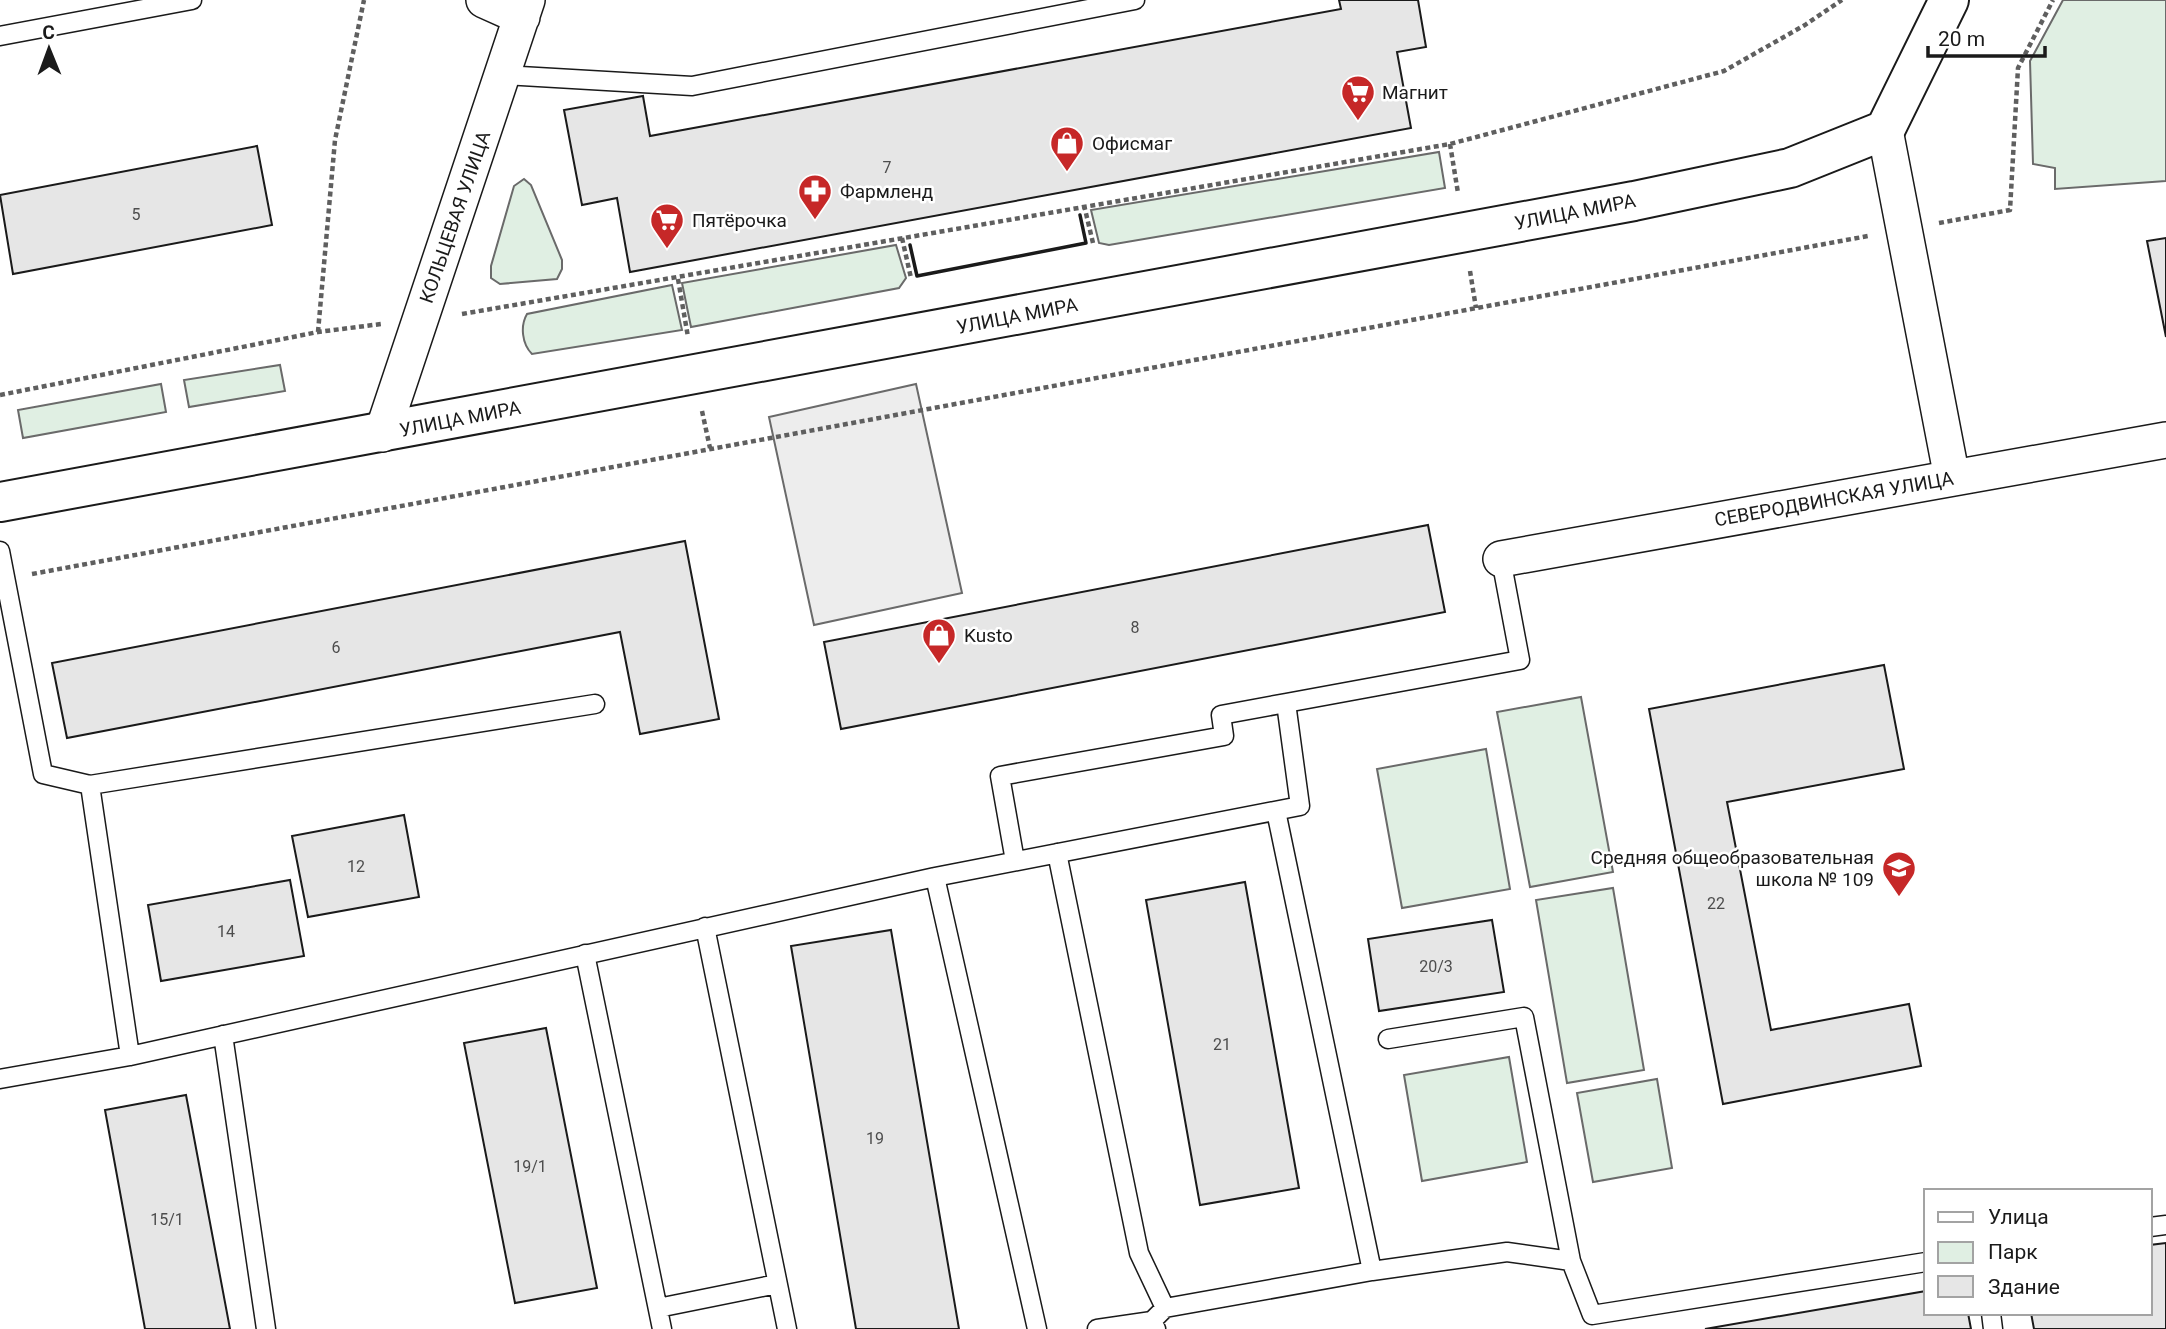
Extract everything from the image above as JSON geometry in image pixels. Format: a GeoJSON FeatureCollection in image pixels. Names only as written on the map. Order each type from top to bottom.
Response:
{"type":"FeatureCollection","features":[{"type":"Feature","properties":{"kind":"main road"},"geometry":{"type":"LineString","coordinates":[[1885,130],[1949,0]]}},
{"type":"Feature","properties":{"kind":"main road","name":"УЛИЦА МИРА"},"geometry":{"type":"LineString","coordinates":[[0,502],[382,434],[1634,201],[1790,169],[1885,130]]}},
{"type":"Feature","properties":{"kind":"street"},"geometry":{"type":"LineString","coordinates":[[484,0],[524,8]]}},
{"type":"Feature","properties":{"kind":"street","name":"КОЛЬЦЕВАЯ УЛИЦА"},"geometry":{"type":"LineString","coordinates":[[382,434],[524,8]]}},
{"type":"Feature","properties":{"kind":"street"},"geometry":{"type":"LineString","coordinates":[[1885,130],[1952,478]]}},
{"type":"Feature","properties":{"kind":"street","name":"СЕВЕРОДВИНСКАЯ УЛИЦА"},"geometry":{"type":"LineString","coordinates":[[1501,559],[2166,440]]}},
{"type":"Feature","properties":{"kind":"lane"},"geometry":{"type":"LineString","coordinates":[[0,36],[192,0]]}},
{"type":"Feature","properties":{"kind":"lane"},"geometry":{"type":"LineString","coordinates":[[503,75],[692,86],[1135,0]]}},
{"type":"Feature","properties":{"kind":"lane"},"geometry":{"type":"LineString","coordinates":[[0,551],[43,774],[90,785],[595,704]]}},
{"type":"Feature","properties":{"kind":"lane"},"geometry":{"type":"LineString","coordinates":[[1015,861],[1000,776],[1224,736],[1220,715],[1520,660],[1501,559]]}},
{"type":"Feature","properties":{"kind":"lane"},"geometry":{"type":"LineString","coordinates":[[0,1079],[130,1056],[935,877],[1300,806],[1286,703]]}},
{"type":"Feature","properties":{"kind":"lane"},"geometry":{"type":"LineString","coordinates":[[90,785],[130,1056]]}},
{"type":"Feature","properties":{"kind":"lane"},"geometry":{"type":"LineString","coordinates":[[1276,811],[1372,1271]]}},
{"type":"Feature","properties":{"kind":"lane"},"geometry":{"type":"LineString","coordinates":[[1057,853],[1139,1253],[1157,1320]]}},
{"type":"Feature","properties":{"kind":"lane"},"geometry":{"type":"LineString","coordinates":[[935,877],[1037,1329]]}},
{"type":"Feature","properties":{"kind":"lane"},"geometry":{"type":"LineString","coordinates":[[705,927],[786,1329]]}},
{"type":"Feature","properties":{"kind":"lane"},"geometry":{"type":"LineString","coordinates":[[585,954],[662,1329]]}},
{"type":"Feature","properties":{"kind":"lane"},"geometry":{"type":"LineString","coordinates":[[1388,1039],[1524,1017],[1571,1261],[1593,1322],[1924,1262]]}},
{"type":"Feature","properties":{"kind":"lane"},"geometry":{"type":"LineString","coordinates":[[223,1035],[266,1329]]}},
{"type":"Feature","properties":{"kind":"lane"},"geometry":{"type":"LineString","coordinates":[[1097,1329],[1157,1320],[1372,1271],[1507,1252],[1571,1261]]}},
{"type":"Feature","properties":{"kind":"lane"},"geometry":{"type":"LineString","coordinates":[[658,1308],[777,1284]]}},
{"type":"Feature","properties":{"kind":"path"},"geometry":{"type":"LineString","coordinates":[[318,332],[335,140],[364,0]]}},
{"type":"Feature","properties":{"kind":"path"},"geometry":{"type":"LineString","coordinates":[[0,395],[318,332],[664,281],[1084,205],[1450,144],[1724,71],[1805,25],[1842,0]]}},
{"type":"Feature","properties":{"kind":"path"},"geometry":{"type":"LineString","coordinates":[[5,579],[2010,210],[2018,68],[2053,0]]}},
{"type":"Feature","properties":{"kind":"path"},"geometry":{"type":"LineString","coordinates":[[1084,205],[1093,243]]}},
{"type":"Feature","properties":{"kind":"path"},"geometry":{"type":"LineString","coordinates":[[902,238],[911,278]]}},
{"type":"Feature","properties":{"kind":"green space"},"geometry":{"type":"Polygon","coordinates":[[[2063,0],[2166,0],[2166,181],[2055,189],[2055,168],[2033,164],[2030,61],[2063,0]]]}},
{"type":"Feature","properties":{"kind":"green space"},"geometry":{"type":"Polygon","coordinates":[[[1439,152],[1445,188],[1109,245],[1099,243],[1091,210],[1439,152]]]}},
{"type":"Feature","properties":{"kind":"green space"},"geometry":{"type":"Polygon","coordinates":[[[524,179],[531,185],[562,260],[562,269],[557,279],[500,284],[491,278],[491,266],[514,186],[524,179]]]}},
{"type":"Feature","properties":{"kind":"green space"},"geometry":{"type":"Polygon","coordinates":[[[896,245],[906,278],[899,288],[691,327],[682,283],[896,245]]]}},
{"type":"Feature","properties":{"kind":"green space"},"geometry":{"type":"Polygon","coordinates":[[[672,285],[682,330],[532,354],[524,340],[523,329],[527,314],[672,285]]]}},
{"type":"Feature","properties":{"kind":"green space"},"geometry":{"type":"Polygon","coordinates":[[[280,365],[285,391],[189,407],[184,380],[280,365]]]}},
{"type":"Feature","properties":{"kind":"green space"},"geometry":{"type":"Polygon","coordinates":[[[161,384],[166,412],[23,438],[18,410],[161,384]]]}},
{"type":"Feature","properties":{"kind":"green space"},"geometry":{"type":"Polygon","coordinates":[[[1581,697],[1613,872],[1530,887],[1497,712],[1581,697]]]}},
{"type":"Feature","properties":{"kind":"green space"},"geometry":{"type":"Polygon","coordinates":[[[1486,749],[1510,889],[1402,908],[1377,769],[1486,749]]]}},
{"type":"Feature","properties":{"kind":"green space"},"geometry":{"type":"Polygon","coordinates":[[[1613,888],[1644,1070],[1567,1083],[1536,900],[1613,888]]]}},
{"type":"Feature","properties":{"kind":"green space"},"geometry":{"type":"Polygon","coordinates":[[[1509,1057],[1527,1162],[1422,1181],[1404,1075],[1509,1057]]]}},
{"type":"Feature","properties":{"kind":"green space"},"geometry":{"type":"Polygon","coordinates":[[[1657,1079],[1672,1168],[1593,1182],[1577,1093],[1657,1079]]]}},
{"type":"Feature","properties":{"kind":"shaded area"},"geometry":{"type":"Polygon","coordinates":[[[916,384],[962,593],[814,625],[769,417],[916,384]]]}},
{"type":"Feature","properties":{"kind":"building"},"geometry":{"type":"Polygon","coordinates":[[[1339,0],[1418,0],[1426,47],[1397,52],[1411,128],[630,272],[617,198],[582,205],[564,110],[643,96],[650,136],[1341,9],[1339,0]]]}},
{"type":"Feature","properties":{"kind":"building"},"geometry":{"type":"Polygon","coordinates":[[[257,146],[272,225],[13,274],[0,195],[257,146]]]}},
{"type":"Feature","properties":{"kind":"building"},"geometry":{"type":"Polygon","coordinates":[[[2166,238],[2166,337],[2147,241],[2166,238]]]}},
{"type":"Feature","properties":{"kind":"building"},"geometry":{"type":"Polygon","coordinates":[[[1428,525],[1445,612],[841,729],[824,642],[1428,525]]]}},
{"type":"Feature","properties":{"kind":"building"},"geometry":{"type":"Polygon","coordinates":[[[685,541],[719,719],[640,734],[620,632],[67,738],[52,663],[685,541]]]}},
{"type":"Feature","properties":{"kind":"building"},"geometry":{"type":"Polygon","coordinates":[[[1884,665],[1904,769],[1727,802],[1771,1030],[1909,1004],[1921,1066],[1723,1104],[1649,709],[1884,665]]]}},
{"type":"Feature","properties":{"kind":"building"},"geometry":{"type":"Polygon","coordinates":[[[404,815],[419,897],[308,917],[292,836],[404,815]]]}},
{"type":"Feature","properties":{"kind":"building"},"geometry":{"type":"Polygon","coordinates":[[[290,880],[304,956],[161,981],[148,905],[290,880]]]}},
{"type":"Feature","properties":{"kind":"building"},"geometry":{"type":"Polygon","coordinates":[[[1245,882],[1299,1188],[1200,1205],[1146,900],[1245,882]]]}},
{"type":"Feature","properties":{"kind":"building"},"geometry":{"type":"Polygon","coordinates":[[[1492,920],[1504,992],[1379,1011],[1368,939],[1492,920]]]}},
{"type":"Feature","properties":{"kind":"building"},"geometry":{"type":"Polygon","coordinates":[[[891,930],[959,1329],[856,1329],[791,946],[891,930]]]}},
{"type":"Feature","properties":{"kind":"building"},"geometry":{"type":"Polygon","coordinates":[[[546,1028],[597,1288],[515,1303],[464,1043],[546,1028]]]}},
{"type":"Feature","properties":{"kind":"building"},"geometry":{"type":"Polygon","coordinates":[[[186,1095],[230,1329],[145,1329],[105,1110],[186,1095]]]}},
{"type":"Feature","properties":{"kind":"building"},"geometry":{"type":"Polygon","coordinates":[[[2166,1243],[2166,1329],[2034,1329],[2031,1315],[2152,1315],[2152,1245],[2166,1243]]]}},
{"type":"Feature","properties":{"kind":"building"},"geometry":{"type":"Polygon","coordinates":[[[1924,1291],[1924,1315],[1968,1315],[1971,1329],[1705,1329],[1924,1291]]]}},
{"type":"Feature","properties":{"kind":"wall"},"geometry":{"type":"LineString","coordinates":[[910,245],[917,276],[1086,243],[1080,215]]}},
{"type":"Feature","properties":{"kind":"place","name":"Магнит"},"geometry":{"type":"Point","coordinates":[1358,122]}},
{"type":"Feature","properties":{"kind":"place","name":"Офисмаг"},"geometry":{"type":"Point","coordinates":[1067,173]}},
{"type":"Feature","properties":{"kind":"place","name":"Фармленд"},"geometry":{"type":"Point","coordinates":[815,221]}},
{"type":"Feature","properties":{"kind":"place","name":"Пятёрочка"},"geometry":{"type":"Point","coordinates":[667,250]}},
{"type":"Feature","properties":{"kind":"place","name":"Kusto"},"geometry":{"type":"Point","coordinates":[939,665]}},
{"type":"Feature","properties":{"kind":"place","name":"Средняя общеобразовательная школа № 109"},"geometry":{"type":"Point","coordinates":[1899,898]}}]}
